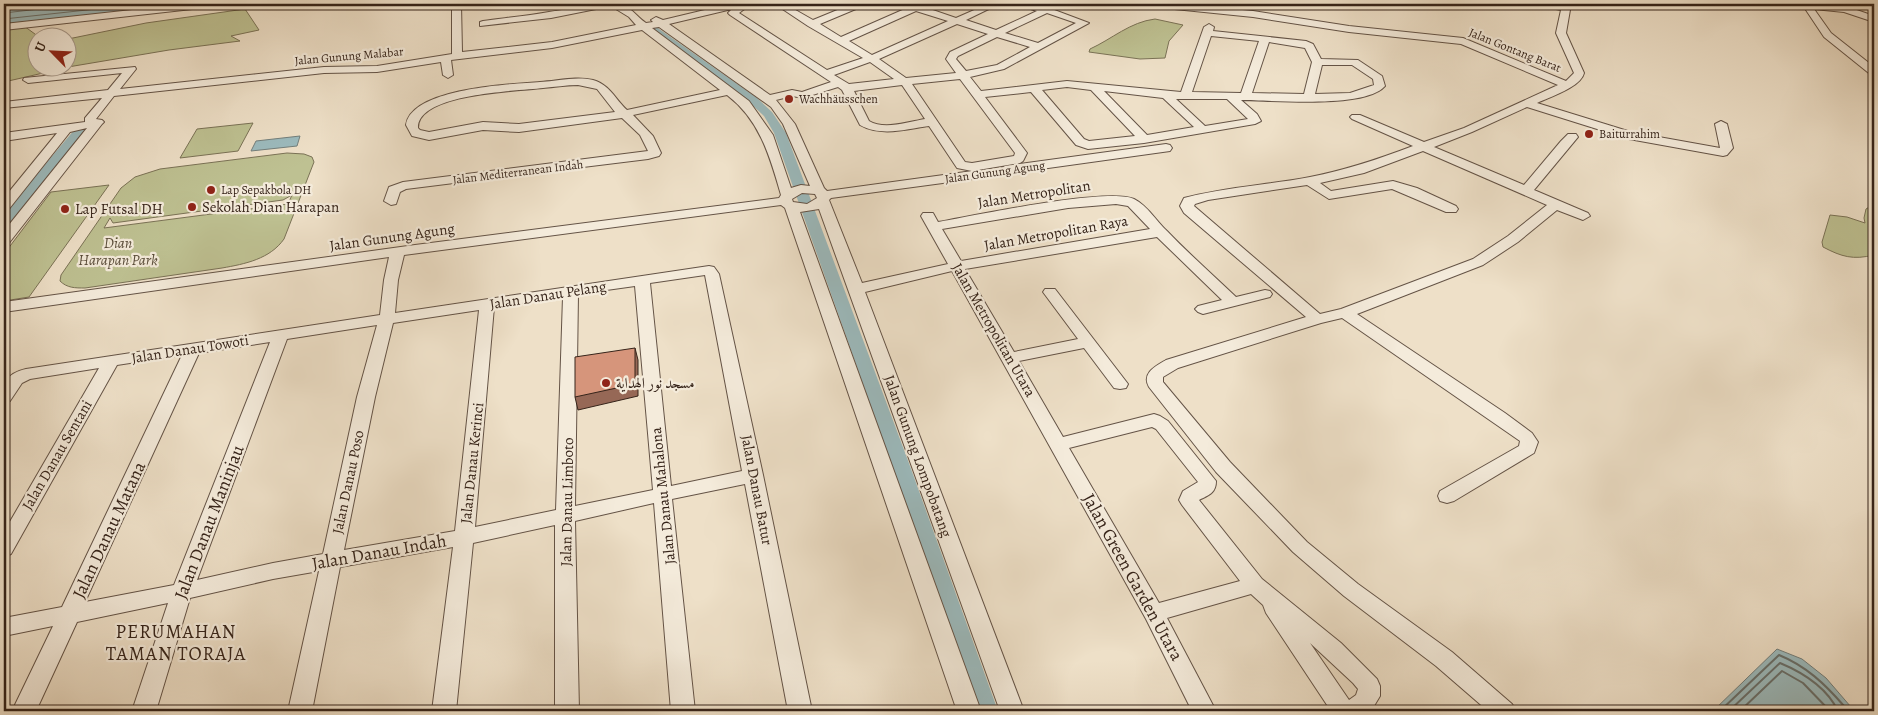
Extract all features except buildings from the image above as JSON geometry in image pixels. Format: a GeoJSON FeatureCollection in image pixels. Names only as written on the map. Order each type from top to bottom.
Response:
{"type":"FeatureCollection","features":[{"type":"Feature","properties":{"kind":"street"},"geometry":{"type":"LineString","coordinates":[[4,26],[210,4]]}},
{"type":"Feature","properties":{"kind":"street"},"geometry":{"type":"LineString","coordinates":[[448,75],[452,57],[456,4]]}},
{"type":"Feature","properties":{"kind":"street"},"geometry":{"type":"LineString","coordinates":[[483,24],[551,15],[608,4]]}},
{"type":"Feature","properties":{"kind":"street"},"geometry":{"type":"LineString","coordinates":[[614,4],[634,15],[648,17],[663,23]]}},
{"type":"Feature","properties":{"kind":"street"},"geometry":{"type":"LineString","coordinates":[[646,26],[734,4]]}},
{"type":"Feature","properties":{"kind":"street"},"geometry":{"type":"LineString","coordinates":[[749,4],[738,8],[733,13],[842,86],[867,126],[881,128],[930,122]]}},
{"type":"Feature","properties":{"kind":"street"},"geometry":{"type":"LineString","coordinates":[[779,4],[906,82],[930,122],[961,166],[972,167],[1018,160],[1021,153],[953,62],[952,57],[996,33],[1046,10]]}},
{"type":"Feature","properties":{"kind":"street"},"geometry":{"type":"LineString","coordinates":[[811,24],[845,6],[860,4]]}},
{"type":"Feature","properties":{"kind":"street"},"geometry":{"type":"LineString","coordinates":[[904,4],[1039,47]]}},
{"type":"Feature","properties":{"kind":"street"},"geometry":{"type":"LineString","coordinates":[[840,41],[927,4]]}},
{"type":"Feature","properties":{"kind":"street"},"geometry":{"type":"LineString","coordinates":[[826,74],[870,59],[995,4]]}},
{"type":"Feature","properties":{"kind":"street"},"geometry":{"type":"LineString","coordinates":[[772,102],[801,99],[803,95],[842,86],[906,82],[994,70],[1084,23],[1024,4]]}},
{"type":"Feature","properties":{"kind":"street","name":"Jalan Gontang Barat"},"geometry":{"type":"LineString","coordinates":[[1155,4],[1246,13],[1463,42],[1567,85]]}},
{"type":"Feature","properties":{"kind":"street"},"geometry":{"type":"LineString","coordinates":[[1317,319],[1187,206],[1189,201],[1308,181],[1360,170],[1468,130],[1529,104],[1567,85],[1578,77],[1579,73],[1561,33],[1560,26],[1567,6],[1544,4]]}},
{"type":"Feature","properties":{"kind":"street"},"geometry":{"type":"LineString","coordinates":[[1806,4],[1845,9],[1874,19]]}},
{"type":"Feature","properties":{"kind":"street"},"geometry":{"type":"LineString","coordinates":[[1806,4],[1827,36],[1874,72]]}},
{"type":"Feature","properties":{"kind":"street"},"geometry":{"type":"LineString","coordinates":[[634,15],[635,20],[646,26],[745,103],[766,132],[774,149],[790,200],[969,711]]}},
{"type":"Feature","properties":{"kind":"street","name":"Jalan Gunung Lompobatang"},"geometry":{"type":"LineString","coordinates":[[663,23],[772,102],[789,124],[855,283],[1012,711]]}},
{"type":"Feature","properties":{"kind":"street","name":"Jalan Gunung Malabar"},"geometry":{"type":"LineString","coordinates":[[4,105],[324,70],[377,69],[452,57],[552,45],[646,26]]}},
{"type":"Feature","properties":{"kind":"street"},"geometry":{"type":"LineString","coordinates":[[1185,95],[1208,30],[1307,44],[1317,62],[1309,97]]}},
{"type":"Feature","properties":{"kind":"street"},"geometry":{"type":"LineString","coordinates":[[1246,96],[1265,39]]}},
{"type":"Feature","properties":{"kind":"street"},"geometry":{"type":"LineString","coordinates":[[1857,59],[1874,61]]}},
{"type":"Feature","properties":{"kind":"street"},"geometry":{"type":"LineString","coordinates":[[977,94],[1067,84],[1166,95],[1309,97],[1347,96],[1380,86],[1378,78],[1358,64],[1349,61],[1317,62]]}},
{"type":"Feature","properties":{"kind":"street"},"geometry":{"type":"LineString","coordinates":[[4,240],[94,123],[112,93],[131,69],[28,80]]}},
{"type":"Feature","properties":{"kind":"street"},"geometry":{"type":"LineString","coordinates":[[623,114],[605,90],[596,84],[570,83],[479,92],[439,102],[417,113],[412,128],[416,133],[429,136],[483,126],[519,128],[623,114],[666,103],[685,102],[726,89]]}},
{"type":"Feature","properties":{"kind":"street"},"geometry":{"type":"LineString","coordinates":[[1093,86],[1144,139]]}},
{"type":"Feature","properties":{"kind":"street"},"geometry":{"type":"LineString","coordinates":[[1034,88],[1083,144],[1095,145],[1255,121],[1253,116],[1230,96]]}},
{"type":"Feature","properties":{"kind":"street"},"geometry":{"type":"LineString","coordinates":[[1166,95],[1203,130]]}},
{"type":"Feature","properties":{"kind":"street"},"geometry":{"type":"LineString","coordinates":[[1529,104],[1629,135],[1723,152],[1727,148],[1721,124]]}},
{"type":"Feature","properties":{"kind":"street","name":"Jalan Mediterranean Indah"},"geometry":{"type":"LineString","coordinates":[[390,200],[395,188],[403,186],[655,153],[646,134],[623,114]]}},
{"type":"Feature","properties":{"kind":"street"},"geometry":{"type":"LineString","coordinates":[[1356,117],[1584,216]]}},
{"type":"Feature","properties":{"kind":"street"},"geometry":{"type":"LineString","coordinates":[[4,137],[66,130],[94,123]]}},
{"type":"Feature","properties":{"kind":"street"},"geometry":{"type":"LineString","coordinates":[[4,206],[66,130]]}},
{"type":"Feature","properties":{"kind":"street"},"geometry":{"type":"LineString","coordinates":[[1525,192],[1572,137]]}},
{"type":"Feature","properties":{"kind":"street","name":"Jalan Gunung Agung"},"geometry":{"type":"LineString","coordinates":[[819,196],[1166,148]]}},
{"type":"Feature","properties":{"kind":"street"},"geometry":{"type":"LineString","coordinates":[[1308,181],[1329,195],[1394,185],[1450,208]]}},
{"type":"Feature","properties":{"kind":"street"},"geometry":{"type":"LineString","coordinates":[[801,188],[819,196],[808,208],[790,200],[801,188]]}},
{"type":"Feature","properties":{"kind":"street","name":"Jalan Metropolitan"},"geometry":{"type":"LineString","coordinates":[[932,221],[1112,199],[1124,200],[1136,206],[1160,232]]}},
{"type":"Feature","properties":{"kind":"street","name":"Jalan Gunung Agung"},"geometry":{"type":"LineString","coordinates":[[4,307],[790,200]]}},
{"type":"Feature","properties":{"kind":"street"},"geometry":{"type":"LineString","coordinates":[[1504,711],[1444,659],[1351,590],[1300,547],[1223,467],[1155,383],[1155,376],[1159,371],[1172,364],[1317,319],[1346,313],[1478,262],[1513,239],[1556,204]]}},
{"type":"Feature","properties":{"kind":"street","name":"Jalan Metropolitan Utara"},"geometry":{"type":"LineString","coordinates":[[932,221],[1008,358],[1059,444]]}},
{"type":"Feature","properties":{"kind":"street"},"geometry":{"type":"LineString","coordinates":[[1160,232],[1232,302]]}},
{"type":"Feature","properties":{"kind":"street","name":"Jalan Metropolitan Raya"},"geometry":{"type":"LineString","coordinates":[[855,283],[891,283],[910,275],[957,266],[1160,232]]}},
{"type":"Feature","properties":{"kind":"street","name":"Jalan Danau Poso"},"geometry":{"type":"LineString","coordinates":[[300,711],[366,397],[387,318],[390,280],[397,252]]}},
{"type":"Feature","properties":{"kind":"street","name":"Jalan Danau Pelang"},"geometry":{"type":"LineString","coordinates":[[387,318],[709,270]]}},
{"type":"Feature","properties":{"kind":"street","name":"Jalan Danau Batur"},"geometry":{"type":"LineString","coordinates":[[709,270],[712,274],[754,475],[800,711]]}},
{"type":"Feature","properties":{"kind":"street","name":"Jalan Danau Mahalona"},"geometry":{"type":"LineString","coordinates":[[642,280],[683,711]]}},
{"type":"Feature","properties":{"kind":"street","name":"Jalan Danau Limboto"},"geometry":{"type":"LineString","coordinates":[[567,711],[565,516],[571,292]]}},
{"type":"Feature","properties":{"kind":"street"},"geometry":{"type":"LineString","coordinates":[[1050,292],[1120,384]]}},
{"type":"Feature","properties":{"kind":"street"},"geometry":{"type":"LineString","coordinates":[[1203,309],[1265,294]]}},
{"type":"Feature","properties":{"kind":"street","name":"Jalan Danau Kerinci"},"geometry":{"type":"LineString","coordinates":[[444,711],[488,304]]}},
{"type":"Feature","properties":{"kind":"street"},"geometry":{"type":"LineString","coordinates":[[1346,313],[1499,417],[1526,437],[1529,442],[1528,449],[1447,496]]}},
{"type":"Feature","properties":{"kind":"street","name":"Jalan Danau Towoti"},"geometry":{"type":"LineString","coordinates":[[4,398],[16,379],[21,375],[387,318]]}},
{"type":"Feature","properties":{"kind":"street","name":"Jalan Danau Maninjau"},"geometry":{"type":"LineString","coordinates":[[144,711],[182,592],[280,336]]}},
{"type":"Feature","properties":{"kind":"street"},"geometry":{"type":"LineString","coordinates":[[1008,358],[1088,342]]}},
{"type":"Feature","properties":{"kind":"street","name":"Jalan Danau Matana"},"geometry":{"type":"LineString","coordinates":[[24,711],[193,349]]}},
{"type":"Feature","properties":{"kind":"street","name":"Jalan Danau Sentani"},"geometry":{"type":"LineString","coordinates":[[4,549],[111,361]]}},
{"type":"Feature","properties":{"kind":"street"},"geometry":{"type":"LineString","coordinates":[[1059,444],[1148,421],[1158,421],[1179,444],[1207,481],[1207,487],[1190,496],[1189,500],[1261,591],[1344,711]]}},
{"type":"Feature","properties":{"kind":"street","name":"Jalan Green Garden Utara"},"geometry":{"type":"LineString","coordinates":[[1059,444],[1154,613],[1204,711]]}},
{"type":"Feature","properties":{"kind":"street","name":"Jalan Danau Indah"},"geometry":{"type":"LineString","coordinates":[[4,627],[182,592],[273,571],[464,537],[754,475]]}},
{"type":"Feature","properties":{"kind":"street"},"geometry":{"type":"LineString","coordinates":[[1154,613],[1261,591],[1339,656],[1369,686],[1369,697],[1366,703],[1349,711]]}},
{"type":"Feature","properties":{"kind":"green space"},"geometry":{"type":"Polygon","coordinates":[[[245,9],[259,30],[231,36],[240,41],[169,50],[78,65],[78,37],[146,23],[245,9]]]}},
{"type":"Feature","properties":{"kind":"green space"},"geometry":{"type":"Polygon","coordinates":[[[1155,19],[1183,25],[1169,41],[1165,58],[1140,59],[1089,52],[1090,49],[1129,27],[1155,19]]]}},
{"type":"Feature","properties":{"kind":"green space"},"geometry":{"type":"Polygon","coordinates":[[[24,26],[28,29],[28,76],[4,82],[4,28],[24,26]]]}},
{"type":"Feature","properties":{"kind":"green space"},"geometry":{"type":"Polygon","coordinates":[[[253,123],[238,151],[180,158],[197,129],[253,123]]]}},
{"type":"Feature","properties":{"kind":"green space","name":"Dian Harapan Park"},"geometry":{"type":"Polygon","coordinates":[[[287,153],[304,154],[312,157],[314,162],[284,239],[272,251],[256,260],[222,268],[85,288],[75,288],[60,281],[61,275],[121,188],[135,177],[160,169],[287,153]],[[292,195],[283,200],[113,223],[110,218],[104,228],[288,204],[292,195]]]}},
{"type":"Feature","properties":{"kind":"green space"},"geometry":{"type":"Polygon","coordinates":[[[109,185],[29,297],[4,301],[4,254],[51,192],[109,185]]]}},
{"type":"Feature","properties":{"kind":"green space"},"geometry":{"type":"Polygon","coordinates":[[[1874,204],[1874,255],[1848,257],[1823,247],[1822,242],[1830,215],[1847,217],[1865,223],[1866,209],[1874,204]]]}},
{"type":"Feature","properties":{"kind":"water"},"geometry":{"type":"Polygon","coordinates":[[[4,4],[190,4],[4,24],[4,4]]]}},
{"type":"Feature","properties":{"kind":"water"},"geometry":{"type":"Polygon","coordinates":[[[300,136],[297,146],[251,151],[256,141],[300,136]]]}},
{"type":"Feature","properties":{"kind":"water"},"geometry":{"type":"Polygon","coordinates":[[[1777,649],[1802,659],[1826,678],[1851,707],[1848,711],[1713,711],[1777,649]]]}},
{"type":"Feature","properties":{"kind":"waterway"},"geometry":{"type":"LineString","coordinates":[[655,29],[753,100],[768,114],[780,133],[901,466],[986,711]]}},
{"type":"Feature","properties":{"kind":"waterway"},"geometry":{"type":"LineString","coordinates":[[4,221],[79,132]]}},
{"type":"Feature","properties":{"kind":"place","name":"Wachhäusschen"},"geometry":{"type":"Point","coordinates":[789,99]}},
{"type":"Feature","properties":{"kind":"place","name":"Baiturrahim"},"geometry":{"type":"Point","coordinates":[1589,134]}},
{"type":"Feature","properties":{"kind":"place","name":"Lap Sepakbola DH"},"geometry":{"type":"Point","coordinates":[211,190]}},
{"type":"Feature","properties":{"kind":"place","name":"Sekolah Dian Harapan"},"geometry":{"type":"Point","coordinates":[192,207]}},
{"type":"Feature","properties":{"kind":"place","name":"Lap Futsal DH"},"geometry":{"type":"Point","coordinates":[65,209]}},
{"type":"Feature","properties":{"kind":"place","name":"مسجد نور الهداية"},"geometry":{"type":"Point","coordinates":[606,383]}},
{"type":"Feature","properties":{"kind":"district","name":"PERUMAHAN TAMAN TORAJA"},"geometry":{"type":"Point","coordinates":[176,642]}}]}
